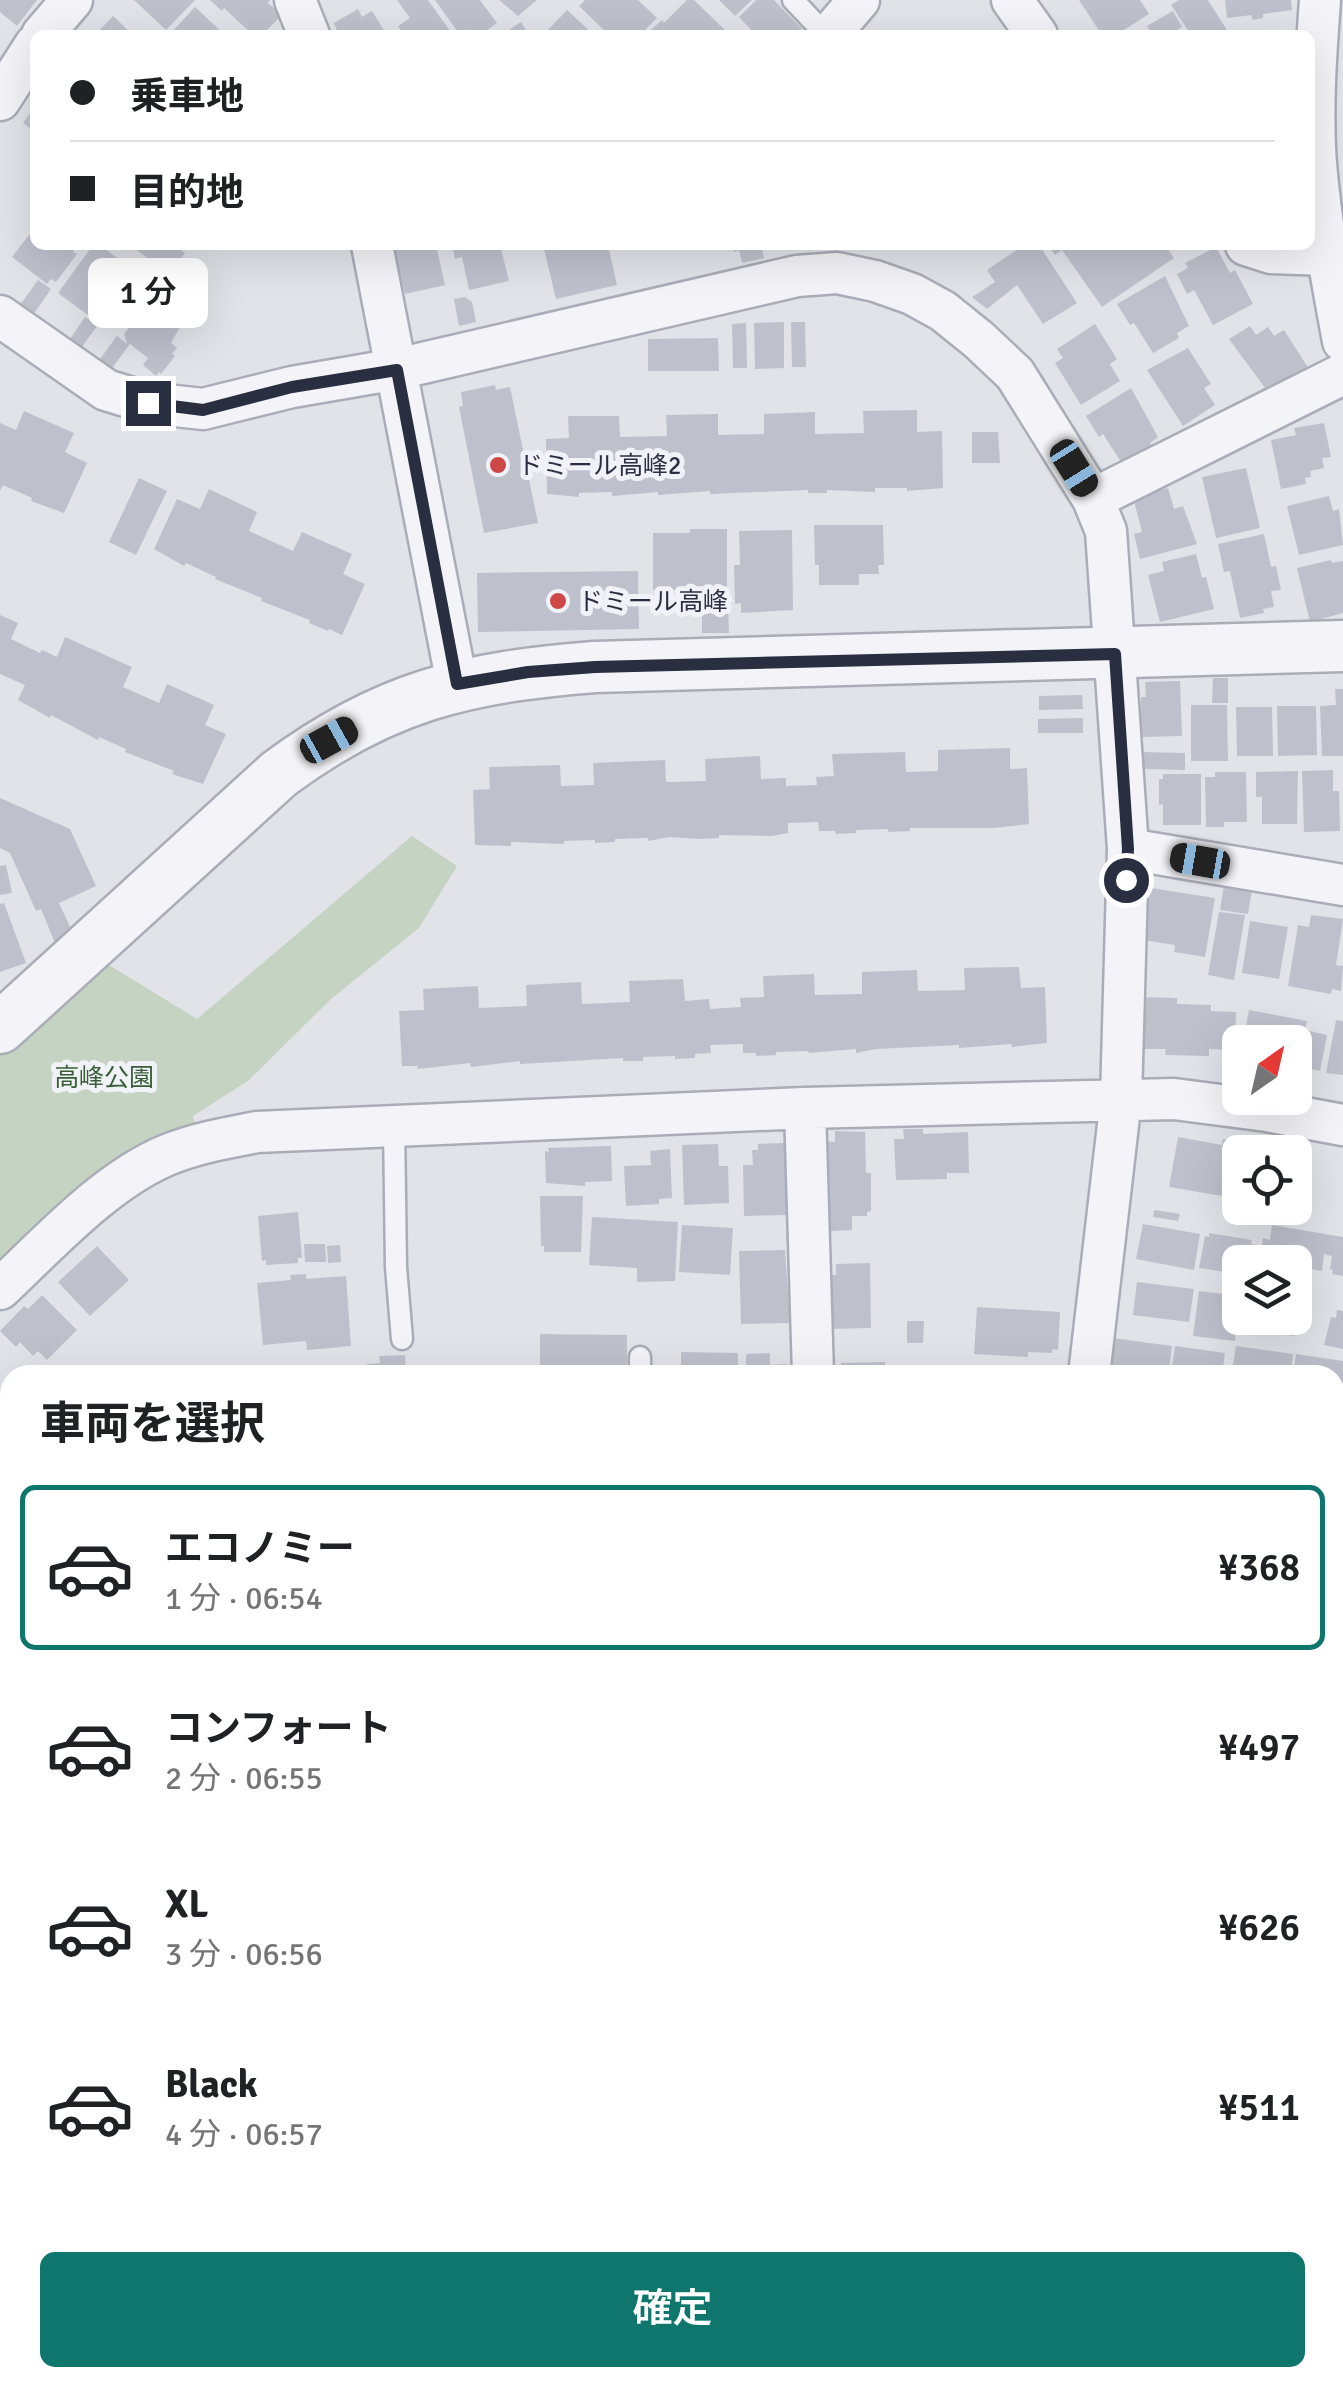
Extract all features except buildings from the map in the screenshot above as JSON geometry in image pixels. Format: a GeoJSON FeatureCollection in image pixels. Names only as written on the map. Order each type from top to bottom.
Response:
{"type":"FeatureCollection","features":[{"type":"Feature","properties":{"kind":"street"},"geometry":{"type":"LineString","coordinates":[[46,30],[72,0]]}},
{"type":"Feature","properties":{"kind":"street"},"geometry":{"type":"LineString","coordinates":[[832,30],[859,0]]}},
{"type":"Feature","properties":{"kind":"street"},"geometry":{"type":"LineString","coordinates":[[1012,0],[1033,30]]}},
{"type":"Feature","properties":{"kind":"street"},"geometry":{"type":"LineString","coordinates":[[1315,88],[1320,0]]}},
{"type":"Feature","properties":{"kind":"street"},"geometry":{"type":"LineString","coordinates":[[0,100],[30,53]]}},
{"type":"Feature","properties":{"kind":"street"},"geometry":{"type":"LineString","coordinates":[[1315,134],[1327,256],[1343,341]]}},
{"type":"Feature","properties":{"kind":"street"},"geometry":{"type":"LineString","coordinates":[[373,250],[457,684]]}},
{"type":"Feature","properties":{"kind":"street"},"geometry":{"type":"LineString","coordinates":[[1262,250],[1327,256]]}},
{"type":"Feature","properties":{"kind":"street"},"geometry":{"type":"LineString","coordinates":[[0,316],[106,390],[148,403],[203,410],[292,387],[397,370],[798,276],[837,273],[912,294],[980,340],[1015,374],[1093,499],[1106,532],[1128,849],[1121,1100],[1090,1365]]}},
{"type":"Feature","properties":{"kind":"street"},"geometry":{"type":"LineString","coordinates":[[1093,499],[1343,374]]}},
{"type":"Feature","properties":{"kind":"street"},"geometry":{"type":"LineString","coordinates":[[0,1028],[310,750],[399,703],[457,684],[528,672],[595,667],[1343,646]]}},
{"type":"Feature","properties":{"kind":"street"},"geometry":{"type":"LineString","coordinates":[[1128,849],[1343,885]]}},
{"type":"Feature","properties":{"kind":"street"},"geometry":{"type":"LineString","coordinates":[[0,1289],[84,1211],[165,1156],[211,1140],[257,1132],[805,1108],[1174,1099],[1343,1125]]}},
{"type":"Feature","properties":{"kind":"street"},"geometry":{"type":"LineString","coordinates":[[805,1108],[812,1365]]}},
{"type":"Feature","properties":{"kind":"lane"},"geometry":{"type":"LineString","coordinates":[[792,0],[823,30]]}},
{"type":"Feature","properties":{"kind":"lane"},"geometry":{"type":"LineString","coordinates":[[394,1124],[396,1267],[402,1340]]}},
{"type":"Feature","properties":{"kind":"green space","name":"高峰公園"},"geometry":{"type":"Polygon","coordinates":[[[412,836],[457,866],[419,928],[331,999],[248,1081],[193,1116],[195,1125],[0,1262],[0,1013],[101,960],[197,1019],[412,836]]]}},
{"type":"Feature","properties":{"kind":"place","name":"ドミール高峰2"},"geometry":{"type":"Point","coordinates":[498,465]}},
{"type":"Feature","properties":{"kind":"place","name":"ドミール高峰"},"geometry":{"type":"Point","coordinates":[558,601]}},
{"type":"Feature","properties":{"kind":"route"},"geometry":{"type":"LineString","coordinates":[[148,403],[203,410],[292,387],[397,370],[457,684],[528,672],[595,667],[1115,654],[1128,849],[1126,880]]}}]}
